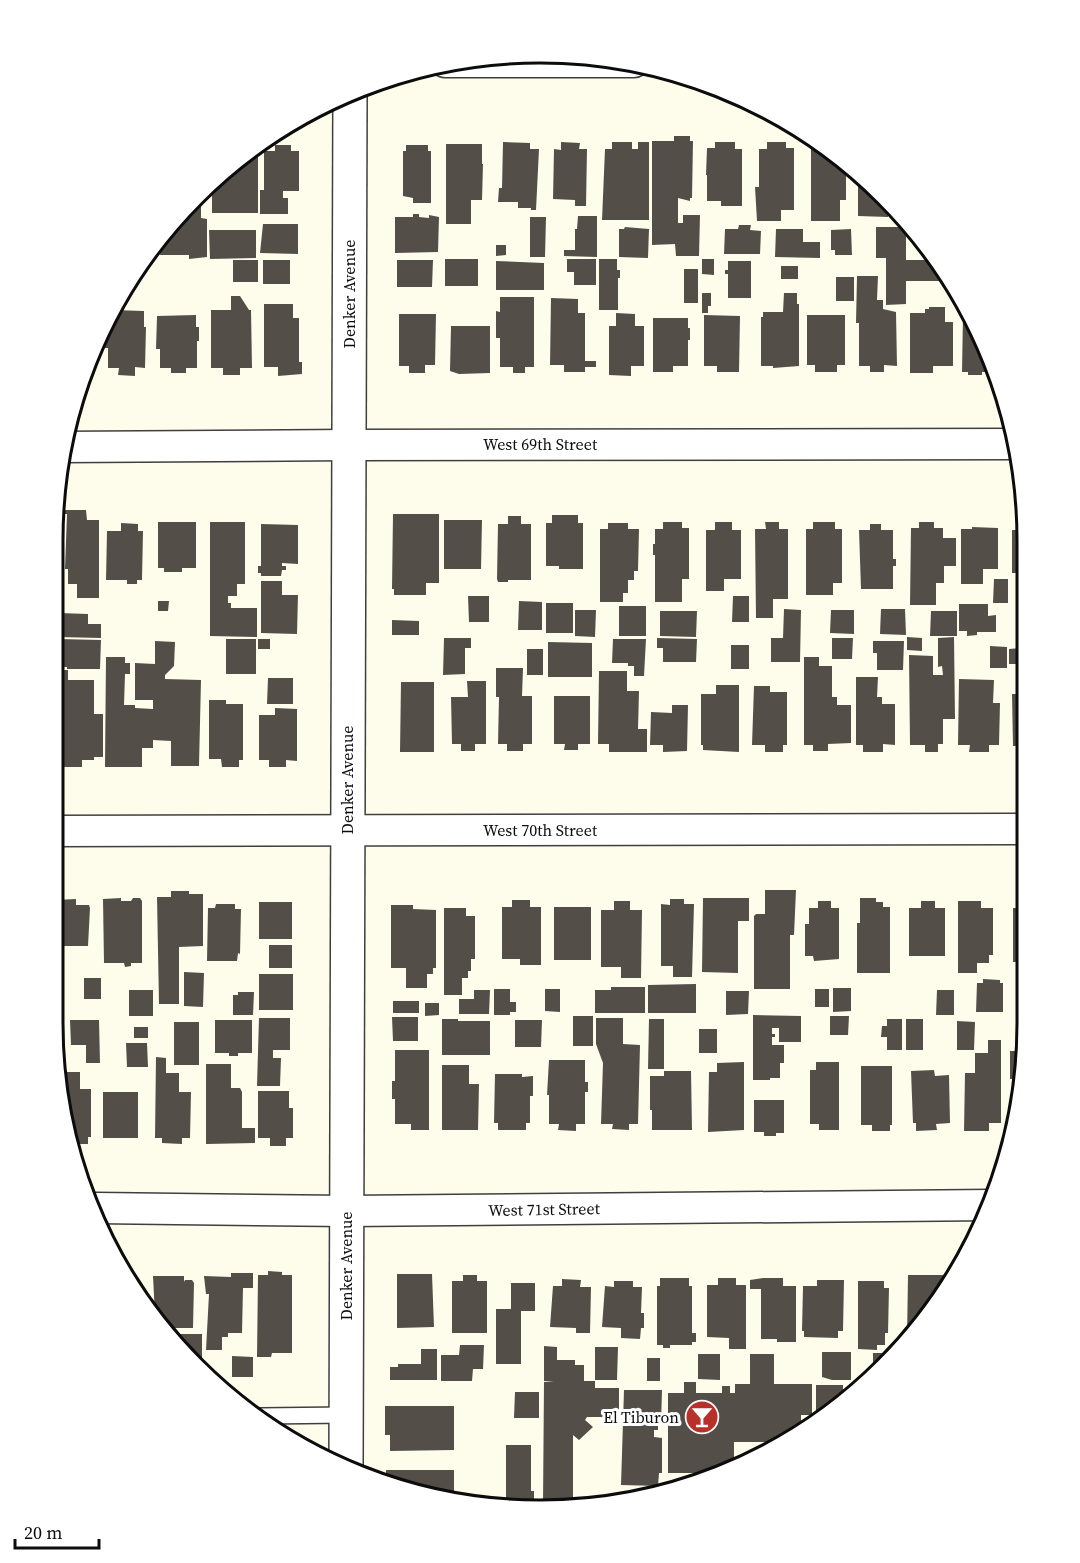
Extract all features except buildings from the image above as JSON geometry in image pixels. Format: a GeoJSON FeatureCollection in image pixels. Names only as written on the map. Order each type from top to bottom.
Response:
{"type":"FeatureCollection","features":[{"type":"Feature","properties":{"kind":"street","name":"Denker Avenue"},"geometry":{"type":"LineString","coordinates":[[346,1459],[346,831],[350,102]]}},
{"type":"Feature","properties":{"kind":"street","name":"West 69th Street"},"geometry":{"type":"LineString","coordinates":[[72,447],[1007,444]]}},
{"type":"Feature","properties":{"kind":"street","name":"West 70th Street"},"geometry":{"type":"LineString","coordinates":[[63,831],[1017,829]]}},
{"type":"Feature","properties":{"kind":"street","name":"West 71st Street"},"geometry":{"type":"LineString","coordinates":[[100,1208],[346,1211],[981,1205]]}},
{"type":"Feature","properties":{"kind":"lane"},"geometry":{"type":"LineString","coordinates":[[270,1416],[346,1415]]}},
{"type":"Feature","properties":{"kind":"place","name":"El Tiburon"},"geometry":{"type":"Point","coordinates":[702,1417]}}]}
